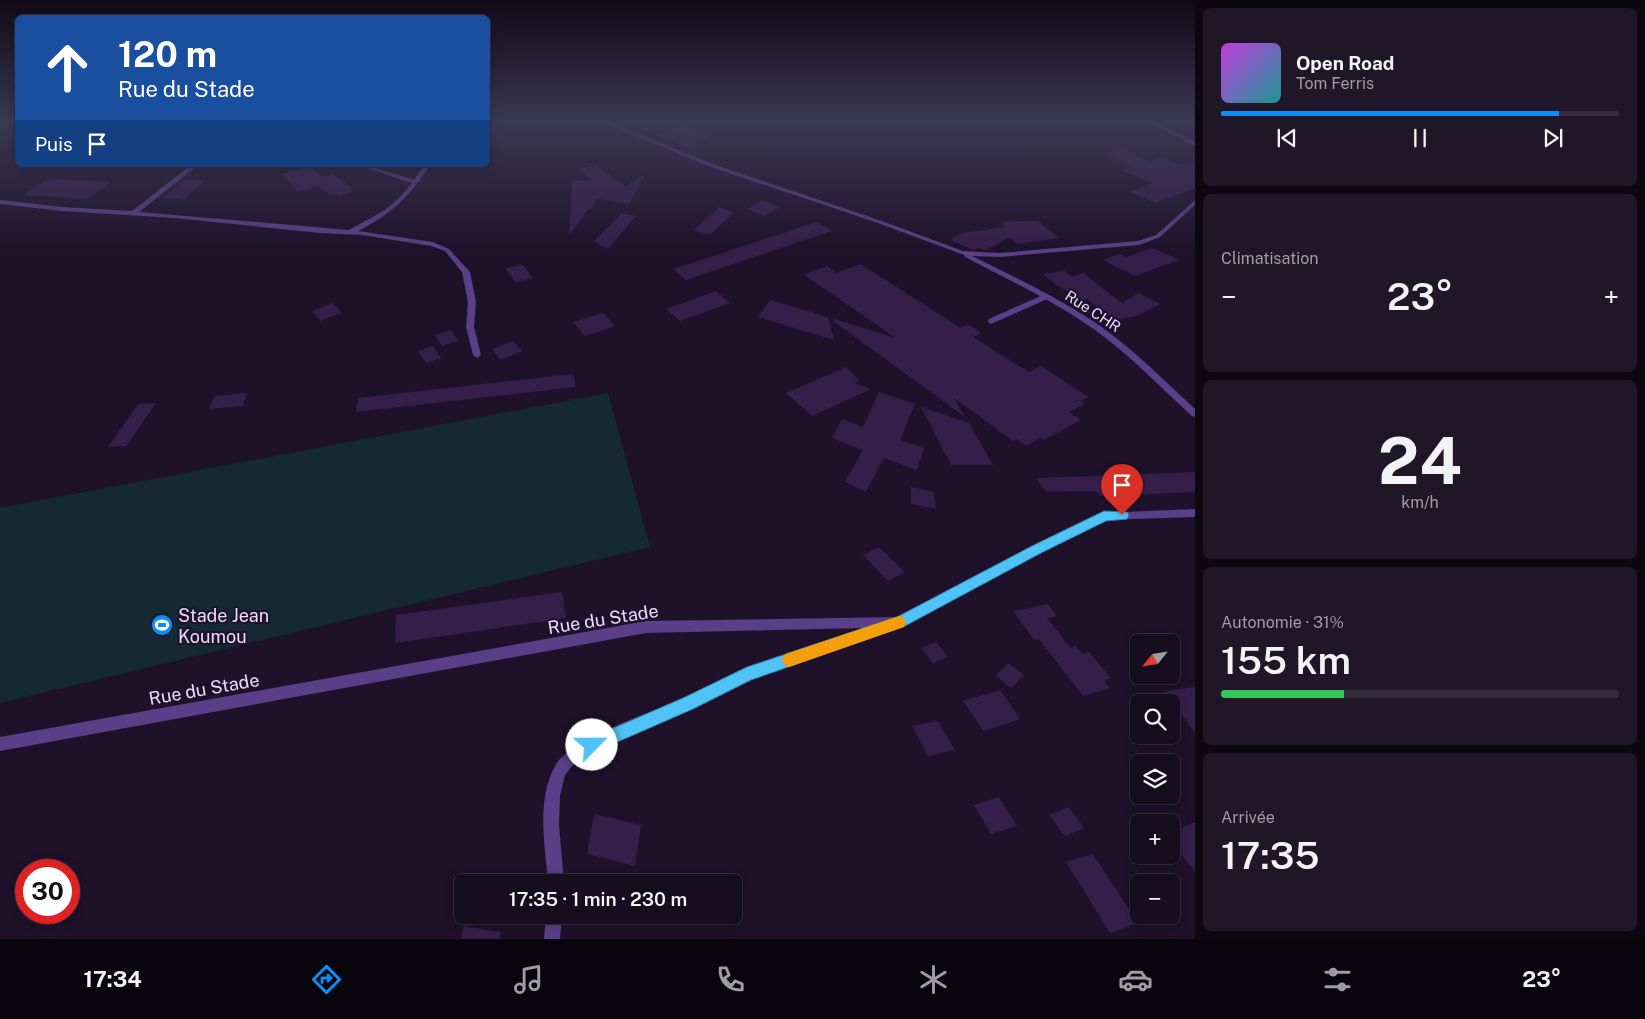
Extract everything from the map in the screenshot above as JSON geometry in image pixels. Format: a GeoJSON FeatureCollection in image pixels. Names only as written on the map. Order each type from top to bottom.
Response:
{"type":"FeatureCollection","features":[{"type":"Feature","properties":{"kind":"street"},"geometry":{"type":"LineString","coordinates":[[134,213],[192,167]]}},
{"type":"Feature","properties":{"kind":"street"},"geometry":{"type":"LineString","coordinates":[[367,167],[416,182]]}},
{"type":"Feature","properties":{"kind":"street"},"geometry":{"type":"LineString","coordinates":[[361,230],[388,212],[409,193],[426,167]]}},
{"type":"Feature","properties":{"kind":"street"},"geometry":{"type":"LineString","coordinates":[[715,167],[880,222],[962,253],[1000,255],[1139,243],[1158,236],[1195,202]]}},
{"type":"Feature","properties":{"kind":"street"},"geometry":{"type":"LineString","coordinates":[[0,202],[275,227],[348,232],[361,230],[433,244],[447,250],[466,272],[472,302],[470,327],[477,355]]}},
{"type":"Feature","properties":{"kind":"street","name":"Rue CHR"},"geometry":{"type":"LineString","coordinates":[[962,253],[1045,297],[1116,342],[1195,414]]}},
{"type":"Feature","properties":{"kind":"street","name":"Rue du Stade"},"geometry":{"type":"LineString","coordinates":[[0,744],[646,627],[900,622],[1036,549],[1104,516],[1195,513]]}},
{"type":"Feature","properties":{"kind":"street"},"geometry":{"type":"LineString","coordinates":[[556,874],[552,812],[553,796],[561,769],[570,760],[592,745],[688,704],[747,674],[900,622]]}},
{"type":"Feature","properties":{"kind":"street"},"geometry":{"type":"LineString","coordinates":[[552,939],[553,924]]}},
{"type":"Feature","properties":{"kind":"lane"},"geometry":{"type":"LineString","coordinates":[[991,322],[1045,297]]}},
{"type":"Feature","properties":{"kind":"shaded area","name":"Stade Jean Koumou"},"geometry":{"type":"Polygon","coordinates":[[[608,393],[650,547],[0,703],[0,508],[608,393]]]}},
{"type":"Feature","properties":{"kind":"building"},"geometry":{"type":"Polygon","coordinates":[[[311,167],[322,177],[333,174],[353,188],[350,189],[353,191],[339,196],[336,193],[331,195],[319,186],[298,192],[281,174],[311,167]]]}},
{"type":"Feature","properties":{"kind":"building"},"geometry":{"type":"Polygon","coordinates":[[[598,167],[626,186],[646,174],[629,204],[597,199],[569,235],[572,181],[590,180],[579,169],[598,167]]]}},
{"type":"Feature","properties":{"kind":"building"},"geometry":{"type":"Polygon","coordinates":[[[1130,167],[1195,167],[1195,188],[1155,203],[1129,192],[1152,183],[1121,170],[1130,167]]]}},
{"type":"Feature","properties":{"kind":"building"},"geometry":{"type":"Polygon","coordinates":[[[47,179],[111,182],[88,199],[24,195],[47,179]]]}},
{"type":"Feature","properties":{"kind":"building"},"geometry":{"type":"Polygon","coordinates":[[[184,180],[204,181],[184,200],[162,198],[184,180]]]}},
{"type":"Feature","properties":{"kind":"building"},"geometry":{"type":"Polygon","coordinates":[[[763,200],[780,207],[764,216],[747,209],[763,200]]]}},
{"type":"Feature","properties":{"kind":"building"},"geometry":{"type":"Polygon","coordinates":[[[719,207],[734,212],[710,235],[694,230],[719,207]]]}},
{"type":"Feature","properties":{"kind":"building"},"geometry":{"type":"Polygon","coordinates":[[[622,213],[636,216],[608,249],[594,241],[622,213]]]}},
{"type":"Feature","properties":{"kind":"building"},"geometry":{"type":"Polygon","coordinates":[[[1038,221],[1059,238],[1018,244],[1009,237],[986,250],[979,248],[973,250],[950,240],[962,233],[1005,227],[1001,222],[1038,221]]]}},
{"type":"Feature","properties":{"kind":"building"},"geometry":{"type":"Polygon","coordinates":[[[817,222],[832,231],[686,280],[673,269],[817,222]]]}},
{"type":"Feature","properties":{"kind":"building"},"geometry":{"type":"Polygon","coordinates":[[[1153,248],[1179,260],[1135,276],[1103,260],[1119,254],[1126,257],[1153,248]]]}},
{"type":"Feature","properties":{"kind":"building"},"geometry":{"type":"Polygon","coordinates":[[[861,264],[960,328],[968,324],[982,333],[973,337],[1029,372],[1041,366],[1089,397],[1080,401],[1085,404],[1069,412],[1081,420],[1044,440],[1041,438],[1026,446],[1017,439],[1013,441],[954,398],[965,417],[833,321],[834,319],[896,338],[804,275],[827,266],[836,273],[861,264]]]}},
{"type":"Feature","properties":{"kind":"building"},"geometry":{"type":"Polygon","coordinates":[[[523,265],[533,278],[515,282],[505,268],[523,265]]]}},
{"type":"Feature","properties":{"kind":"building"},"geometry":{"type":"Polygon","coordinates":[[[1065,271],[1072,277],[1083,273],[1122,303],[1139,293],[1160,304],[1137,316],[1114,320],[1087,299],[1082,301],[1043,274],[1065,271]]]}},
{"type":"Feature","properties":{"kind":"building"},"geometry":{"type":"Polygon","coordinates":[[[716,291],[730,303],[680,321],[666,309],[716,291]]]}},
{"type":"Feature","properties":{"kind":"building"},"geometry":{"type":"Polygon","coordinates":[[[770,300],[828,317],[834,340],[758,317],[770,300]]]}},
{"type":"Feature","properties":{"kind":"building"},"geometry":{"type":"Polygon","coordinates":[[[333,303],[342,313],[320,321],[312,311],[333,303]]]}},
{"type":"Feature","properties":{"kind":"building"},"geometry":{"type":"Polygon","coordinates":[[[603,313],[615,326],[585,336],[573,322],[603,313]]]}},
{"type":"Feature","properties":{"kind":"building"},"geometry":{"type":"Polygon","coordinates":[[[451,330],[458,341],[442,346],[435,335],[451,330]]]}},
{"type":"Feature","properties":{"kind":"building"},"geometry":{"type":"Polygon","coordinates":[[[513,341],[522,351],[501,360],[492,349],[513,341]]]}},
{"type":"Feature","properties":{"kind":"building"},"geometry":{"type":"Polygon","coordinates":[[[433,346],[441,358],[426,363],[418,351],[433,346]]]}},
{"type":"Feature","properties":{"kind":"building"},"geometry":{"type":"Polygon","coordinates":[[[846,367],[860,381],[854,383],[871,389],[812,416],[786,393],[846,367]]]}},
{"type":"Feature","properties":{"kind":"building"},"geometry":{"type":"Polygon","coordinates":[[[573,374],[576,387],[356,412],[358,398],[573,374]]]}},
{"type":"Feature","properties":{"kind":"building"},"geometry":{"type":"Polygon","coordinates":[[[879,392],[915,404],[900,440],[924,448],[917,470],[884,458],[866,492],[845,482],[863,450],[832,438],[842,419],[863,427],[879,392]]]}},
{"type":"Feature","properties":{"kind":"building"},"geometry":{"type":"Polygon","coordinates":[[[247,393],[243,406],[209,409],[214,396],[247,393]]]}},
{"type":"Feature","properties":{"kind":"building"},"geometry":{"type":"Polygon","coordinates":[[[156,403],[126,446],[108,447],[138,404],[156,403]]]}},
{"type":"Feature","properties":{"kind":"building"},"geometry":{"type":"Polygon","coordinates":[[[921,407],[969,423],[993,465],[951,465],[921,407]]]}},
{"type":"Feature","properties":{"kind":"building"},"geometry":{"type":"Polygon","coordinates":[[[1195,472],[1195,492],[1100,496],[1096,491],[1046,492],[1036,478],[1195,472]]]}},
{"type":"Feature","properties":{"kind":"building"},"geometry":{"type":"Polygon","coordinates":[[[911,487],[934,492],[936,509],[911,504],[911,487]]]}},
{"type":"Feature","properties":{"kind":"building"},"geometry":{"type":"Polygon","coordinates":[[[879,547],[905,572],[888,581],[863,555],[879,547]]]}},
{"type":"Feature","properties":{"kind":"building"},"geometry":{"type":"Polygon","coordinates":[[[562,592],[566,618],[395,643],[396,615],[562,592]]]}},
{"type":"Feature","properties":{"kind":"building"},"geometry":{"type":"Polygon","coordinates":[[[1048,604],[1057,616],[1047,618],[1071,648],[1076,646],[1083,654],[1089,652],[1111,678],[1104,681],[1110,688],[1083,696],[1039,639],[1034,640],[1013,611],[1048,604]]]}},
{"type":"Feature","properties":{"kind":"building"},"geometry":{"type":"Polygon","coordinates":[[[936,642],[948,657],[933,663],[921,648],[936,642]]]}},
{"type":"Feature","properties":{"kind":"building"},"geometry":{"type":"Polygon","coordinates":[[[1008,663],[1024,675],[1011,688],[996,676],[1008,663]]]}},
{"type":"Feature","properties":{"kind":"building"},"geometry":{"type":"Polygon","coordinates":[[[1195,687],[1195,733],[1180,713],[1180,694],[1166,694],[1164,691],[1195,687]]]}},
{"type":"Feature","properties":{"kind":"building"},"geometry":{"type":"Polygon","coordinates":[[[1000,690],[1020,719],[984,731],[963,701],[1000,690]]]}},
{"type":"Feature","properties":{"kind":"building"},"geometry":{"type":"Polygon","coordinates":[[[938,721],[955,750],[928,756],[912,726],[938,721]]]}},
{"type":"Feature","properties":{"kind":"building"},"geometry":{"type":"Polygon","coordinates":[[[999,797],[1017,826],[991,834],[974,805],[999,797]]]}},
{"type":"Feature","properties":{"kind":"building"},"geometry":{"type":"Polygon","coordinates":[[[1069,807],[1084,828],[1065,836],[1049,815],[1069,807]]]}},
{"type":"Feature","properties":{"kind":"building"},"geometry":{"type":"Polygon","coordinates":[[[594,814],[641,825],[635,866],[587,854],[594,814]]]}},
{"type":"Feature","properties":{"kind":"building"},"geometry":{"type":"Polygon","coordinates":[[[1195,822],[1195,871],[1180,854],[1180,829],[1195,822]]]}},
{"type":"Feature","properties":{"kind":"building"},"geometry":{"type":"Polygon","coordinates":[[[1093,854],[1130,911],[1130,924],[1135,924],[1110,933],[1066,862],[1093,854]]]}},
{"type":"Feature","properties":{"kind":"building"},"geometry":{"type":"Polygon","coordinates":[[[464,926],[500,932],[500,939],[461,939],[464,926]]]}},
{"type":"Feature","properties":{"kind":"slow traffic"},"geometry":{"type":"LineString","coordinates":[[789,660],[899,622]]}},
{"type":"Feature","properties":{"kind":"place","name":"Stade Jean Koumou"},"geometry":{"type":"Point","coordinates":[162,625]}},
{"type":"Feature","properties":{"kind":"route"},"geometry":{"type":"LineString","coordinates":[[592,745],[688,704],[747,674],[900,622],[1036,549],[1104,516],[1122,515]]}}]}
